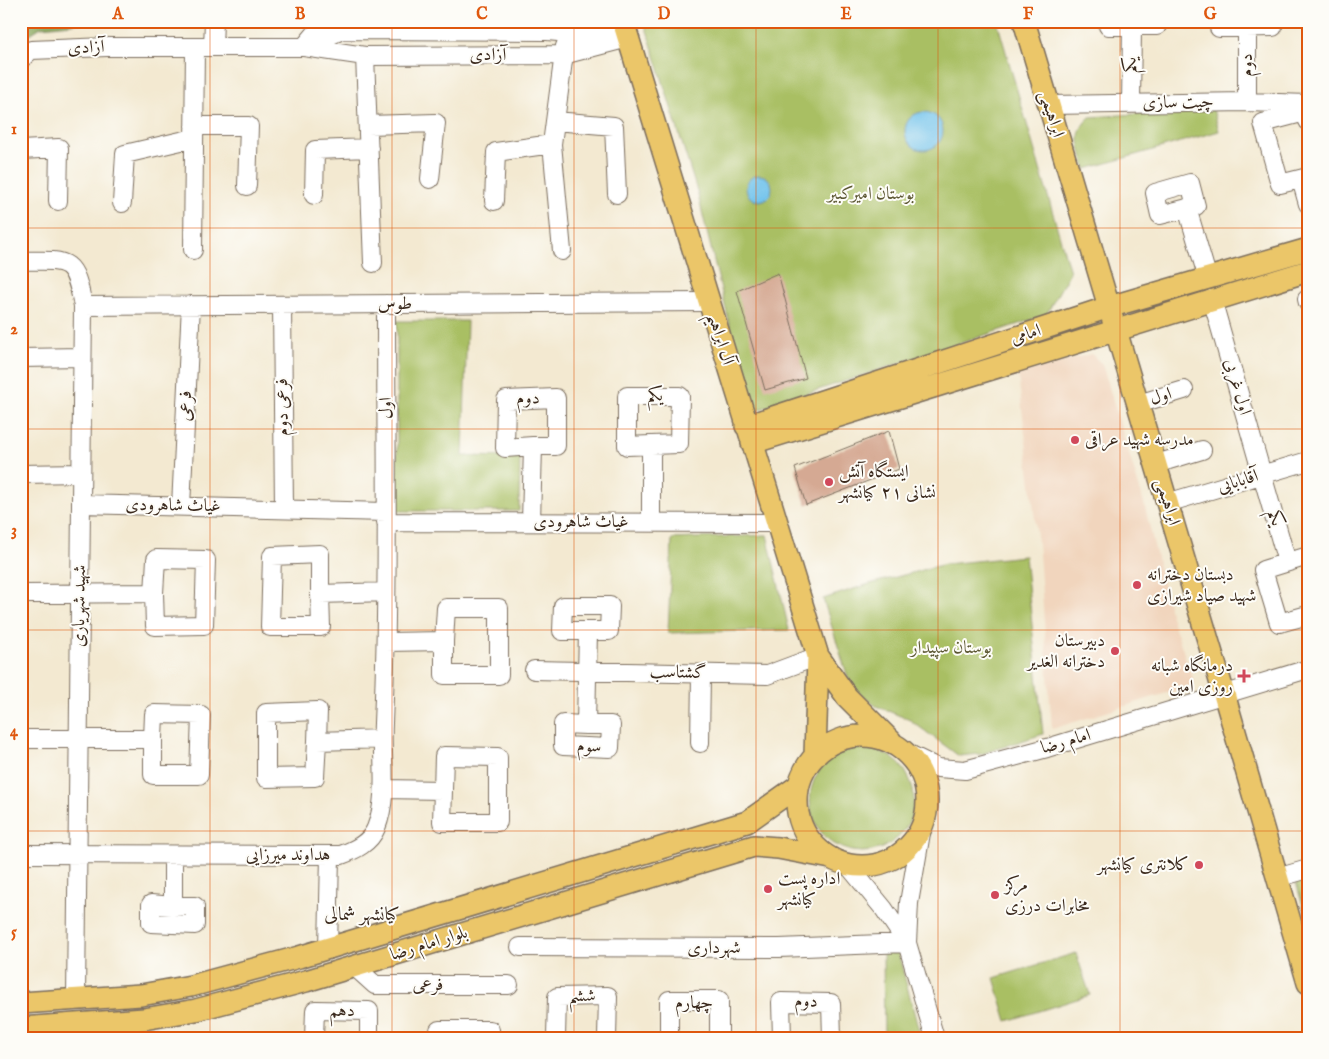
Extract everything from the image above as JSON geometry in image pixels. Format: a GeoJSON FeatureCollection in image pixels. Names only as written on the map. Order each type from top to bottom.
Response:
{"type":"FeatureCollection","features":[{"type":"Feature","properties":{"kind":"main road","name":"ابراهیمی"},"geometry":{"type":"LineString","coordinates":[[1024,21],[1308,984]]}},
{"type":"Feature","properties":{"kind":"main road","name":"آل ابراهیم"},"geometry":{"type":"LineString","coordinates":[[626,30],[818,656]]}},
{"type":"Feature","properties":{"kind":"main road","name":"امامی"},"geometry":{"type":"LineString","coordinates":[[749,434],[1115,329],[1308,250]]}},
{"type":"Feature","properties":{"kind":"main road","name":"امامی"},"geometry":{"type":"LineString","coordinates":[[749,434],[1109,307],[1308,270]]}},
{"type":"Feature","properties":{"kind":"main road"},"geometry":{"type":"LineString","coordinates":[[818,656],[846,697],[900,748],[917,765],[926,788],[927,812],[922,827],[912,843],[891,859],[865,866],[839,861],[817,848],[806,835],[799,819],[797,802],[799,785],[805,769],[815,756],[828,745],[844,738],[860,735],[877,737],[900,748]]}},
{"type":"Feature","properties":{"kind":"main road"},"geometry":{"type":"LineString","coordinates":[[815,756],[818,656]]}},
{"type":"Feature","properties":{"kind":"main road","name":"بلوار امام رضا"},"geometry":{"type":"LineString","coordinates":[[21,1003],[141,995],[191,986],[328,949],[747,822],[799,785]]}},
{"type":"Feature","properties":{"kind":"main road","name":"بلوار امام رضا"},"geometry":{"type":"LineString","coordinates":[[21,1028],[75,1032],[196,1010],[354,966],[754,846],[778,848],[839,861]]}},
{"type":"Feature","properties":{"kind":"street"},"geometry":{"type":"LineString","coordinates":[[214,21],[214,47]]}},
{"type":"Feature","properties":{"kind":"street"},"geometry":{"type":"LineString","coordinates":[[304,47],[326,21]]}},
{"type":"Feature","properties":{"kind":"street"},"geometry":{"type":"LineString","coordinates":[[304,47],[336,21]]}},
{"type":"Feature","properties":{"kind":"street"},"geometry":{"type":"LineString","coordinates":[[1108,21],[1108,26],[1157,26],[1157,21]]}},
{"type":"Feature","properties":{"kind":"street"},"geometry":{"type":"LineString","coordinates":[[1219,21],[1219,28],[1273,27],[1273,21]]}},
{"type":"Feature","properties":{"kind":"street","name":"یکم"},"geometry":{"type":"LineString","coordinates":[[1131,104],[1132,26]]}},
{"type":"Feature","properties":{"kind":"street"},"geometry":{"type":"LineString","coordinates":[[562,251],[552,144],[565,27]]}},
{"type":"Feature","properties":{"kind":"street","name":"آزادی"},"geometry":{"type":"LineString","coordinates":[[304,47],[342,30],[565,27],[626,30]]}},
{"type":"Feature","properties":{"kind":"street","name":"دوم"},"geometry":{"type":"LineString","coordinates":[[1247,27],[1247,102]]}},
{"type":"Feature","properties":{"kind":"street","name":"آزادی"},"geometry":{"type":"LineString","coordinates":[[21,59],[31,50],[195,47],[304,47],[365,56],[563,55],[626,30]]}},
{"type":"Feature","properties":{"kind":"street"},"geometry":{"type":"LineString","coordinates":[[193,250],[195,47]]}},
{"type":"Feature","properties":{"kind":"street"},"geometry":{"type":"LineString","coordinates":[[365,56],[373,263]]}},
{"type":"Feature","properties":{"kind":"street","name":"چیت سازی"},"geometry":{"type":"LineString","coordinates":[[1049,105],[1247,102],[1308,104]]}},
{"type":"Feature","properties":{"kind":"street"},"geometry":{"type":"LineString","coordinates":[[1308,121],[1305,112],[1263,123],[1280,184],[1304,178],[1308,204]]}},
{"type":"Feature","properties":{"kind":"street"},"geometry":{"type":"LineString","coordinates":[[555,121],[614,126],[617,194]]}},
{"type":"Feature","properties":{"kind":"street"},"geometry":{"type":"LineString","coordinates":[[368,124],[436,123],[430,179]]}},
{"type":"Feature","properties":{"kind":"street"},"geometry":{"type":"LineString","coordinates":[[122,203],[125,154],[194,132],[249,126],[248,186]]}},
{"type":"Feature","properties":{"kind":"street"},"geometry":{"type":"LineString","coordinates":[[494,201],[496,152],[552,144]]}},
{"type":"Feature","properties":{"kind":"street"},"geometry":{"type":"LineString","coordinates":[[21,150],[59,148],[58,201]]}},
{"type":"Feature","properties":{"kind":"street"},"geometry":{"type":"LineString","coordinates":[[314,195],[315,150],[369,148]]}},
{"type":"Feature","properties":{"kind":"street"},"geometry":{"type":"LineString","coordinates":[[1187,208],[1210,289]]}},
{"type":"Feature","properties":{"kind":"street","name":"شهید شهریاری"},"geometry":{"type":"LineString","coordinates":[[21,260],[56,260],[71,267],[77,276],[83,306],[76,999]]}},
{"type":"Feature","properties":{"kind":"street","name":"اول غربی"},"geometry":{"type":"LineString","coordinates":[[1210,289],[1263,474]]}},
{"type":"Feature","properties":{"kind":"street","name":"طوس"},"geometry":{"type":"LineString","coordinates":[[83,306],[708,302]]}},
{"type":"Feature","properties":{"kind":"street","name":"اول"},"geometry":{"type":"LineString","coordinates":[[386,304],[386,517]]}},
{"type":"Feature","properties":{"kind":"street","name":"فرعی دوم"},"geometry":{"type":"LineString","coordinates":[[282,305],[284,509]]}},
{"type":"Feature","properties":{"kind":"street","name":"فرعی"},"geometry":{"type":"LineString","coordinates":[[181,506],[191,306]]}},
{"type":"Feature","properties":{"kind":"street"},"geometry":{"type":"LineString","coordinates":[[21,358],[82,358]]}},
{"type":"Feature","properties":{"kind":"street","name":"اول"},"geometry":{"type":"LineString","coordinates":[[1138,404],[1184,390]]}},
{"type":"Feature","properties":{"kind":"street"},"geometry":{"type":"LineString","coordinates":[[651,445],[651,522]]}},
{"type":"Feature","properties":{"kind":"street"},"geometry":{"type":"LineString","coordinates":[[531,522],[533,446]]}},
{"type":"Feature","properties":{"kind":"street"},"geometry":{"type":"LineString","coordinates":[[1156,464],[1202,450]]}},
{"type":"Feature","properties":{"kind":"street","name":"آقابابایی"},"geometry":{"type":"LineString","coordinates":[[1167,503],[1308,461]]}},
{"type":"Feature","properties":{"kind":"street"},"geometry":{"type":"LineString","coordinates":[[21,474],[81,474]]}},
{"type":"Feature","properties":{"kind":"street","name":"یکم"},"geometry":{"type":"LineString","coordinates":[[1263,474],[1287,562]]}},
{"type":"Feature","properties":{"kind":"street","name":"غیاث شاهرودی"},"geometry":{"type":"LineString","coordinates":[[81,504],[284,509],[386,517],[531,522],[776,523]]}},
{"type":"Feature","properties":{"kind":"street","name":"هداوند میرزایی"},"geometry":{"type":"LineString","coordinates":[[21,854],[341,856],[360,848],[376,829],[384,789],[382,739],[386,642],[386,517]]}},
{"type":"Feature","properties":{"kind":"street"},"geometry":{"type":"LineString","coordinates":[[320,554],[320,594],[321,627],[270,627],[272,556],[320,554]]}},
{"type":"Feature","properties":{"kind":"street"},"geometry":{"type":"LineString","coordinates":[[1308,556],[1263,570],[1279,623],[1308,615]]}},
{"type":"Feature","properties":{"kind":"street"},"geometry":{"type":"LineString","coordinates":[[156,559],[206,560],[204,625],[155,626],[154,593],[156,559]]}},
{"type":"Feature","properties":{"kind":"street"},"geometry":{"type":"LineString","coordinates":[[21,594],[80,592],[154,593]]}},
{"type":"Feature","properties":{"kind":"street"},"geometry":{"type":"LineString","coordinates":[[320,594],[386,592]]}},
{"type":"Feature","properties":{"kind":"street"},"geometry":{"type":"LineString","coordinates":[[446,608],[499,608],[499,675],[444,675],[444,641],[446,608]]}},
{"type":"Feature","properties":{"kind":"street"},"geometry":{"type":"LineString","coordinates":[[586,671],[588,631]]}},
{"type":"Feature","properties":{"kind":"street"},"geometry":{"type":"LineString","coordinates":[[386,642],[444,641]]}},
{"type":"Feature","properties":{"kind":"street","name":"گشتاسب"},"geometry":{"type":"LineString","coordinates":[[534,670],[767,675],[818,656]]}},
{"type":"Feature","properties":{"kind":"street","name":"امام رضا"},"geometry":{"type":"LineString","coordinates":[[900,748],[938,768],[965,770],[1048,748],[1308,669]]}},
{"type":"Feature","properties":{"kind":"street","name":"سوم"},"geometry":{"type":"LineString","coordinates":[[586,671],[586,724]]}},
{"type":"Feature","properties":{"kind":"street"},"geometry":{"type":"LineString","coordinates":[[700,743],[701,674]]}},
{"type":"Feature","properties":{"kind":"street"},"geometry":{"type":"LineString","coordinates":[[318,711],[317,741],[315,777],[266,778],[266,713],[318,711]]}},
{"type":"Feature","properties":{"kind":"street"},"geometry":{"type":"LineString","coordinates":[[21,739],[153,739]]}},
{"type":"Feature","properties":{"kind":"street"},"geometry":{"type":"LineString","coordinates":[[317,741],[382,739]]}},
{"type":"Feature","properties":{"kind":"street"},"geometry":{"type":"LineString","coordinates":[[444,756],[498,757],[498,822],[442,822],[443,790],[444,756]]}},
{"type":"Feature","properties":{"kind":"street"},"geometry":{"type":"LineString","coordinates":[[384,789],[443,790]]}},
{"type":"Feature","properties":{"kind":"street"},"geometry":{"type":"LineString","coordinates":[[907,943],[909,903],[922,827]]}},
{"type":"Feature","properties":{"kind":"street"},"geometry":{"type":"LineString","coordinates":[[173,855],[173,906]]}},
{"type":"Feature","properties":{"kind":"street"},"geometry":{"type":"LineString","coordinates":[[328,949],[330,855]]}},
{"type":"Feature","properties":{"kind":"street"},"geometry":{"type":"LineString","coordinates":[[839,861],[884,909],[907,943],[935,1038]]}},
{"type":"Feature","properties":{"kind":"street"},"geometry":{"type":"LineString","coordinates":[[1277,878],[1308,869]]}},
{"type":"Feature","properties":{"kind":"street","name":"شهرداری"},"geometry":{"type":"LineString","coordinates":[[520,947],[778,948],[907,943]]}},
{"type":"Feature","properties":{"kind":"street","name":"فرعی"},"geometry":{"type":"LineString","coordinates":[[354,966],[375,985],[509,985]]}},
{"type":"Feature","properties":{"kind":"street","name":"ششم"},"geometry":{"type":"LineString","coordinates":[[556,1038],[556,997],[608,996],[608,1038]]}},
{"type":"Feature","properties":{"kind":"street","name":"چهارم"},"geometry":{"type":"LineString","coordinates":[[670,1038],[669,1000],[719,1000],[719,1038]]}},
{"type":"Feature","properties":{"kind":"street","name":"دوم"},"geometry":{"type":"LineString","coordinates":[[782,1038],[781,1002],[831,1003],[832,1038]]}},
{"type":"Feature","properties":{"kind":"street","name":"دهم"},"geometry":{"type":"LineString","coordinates":[[314,1038],[315,1010],[369,1011],[369,1038]]}},
{"type":"Feature","properties":{"kind":"street"},"geometry":{"type":"LineString","coordinates":[[439,1038],[439,1030],[490,1030],[491,1038]]}},
{"type":"Feature","properties":{"kind":"shaded area"},"geometry":{"type":"Polygon","coordinates":[[[1091,354],[1102,364],[1145,507],[1171,617],[1195,684],[1052,729],[1039,553],[1018,374],[1091,354]]]}},
{"type":"Feature","properties":{"kind":"green space"},"geometry":{"type":"Polygon","coordinates":[[[21,21],[101,21],[41,27],[21,40],[21,21]]]}},
{"type":"Feature","properties":{"kind":"green space","name":"بوستان امیرکبیر"},"geometry":{"type":"Polygon","coordinates":[[[644,21],[997,21],[1070,272],[1046,315],[751,412],[697,191],[644,21]]]}},
{"type":"Feature","properties":{"kind":"green space"},"geometry":{"type":"Polygon","coordinates":[[[1213,109],[1219,131],[1086,169],[1080,148],[1079,135],[1084,123],[1090,117],[1213,109]]]}},
{"type":"Feature","properties":{"kind":"green space"},"geometry":{"type":"Polygon","coordinates":[[[397,321],[467,321],[463,456],[520,457],[519,511],[397,511],[397,321]]]}},
{"type":"Feature","properties":{"kind":"green space"},"geometry":{"type":"Polygon","coordinates":[[[767,535],[789,630],[668,633],[672,539],[767,535]]]}},
{"type":"Feature","properties":{"kind":"green space","name":"بوستان سپیدار"},"geometry":{"type":"Polygon","coordinates":[[[1025,556],[1043,734],[981,754],[959,756],[910,720],[876,706],[851,687],[823,599],[866,585],[945,564],[1025,556]]]}},
{"type":"Feature","properties":{"kind":"green space"},"geometry":{"type":"Polygon","coordinates":[[[862,748],[882,752],[891,756],[899,763],[906,771],[910,780],[914,800],[910,820],[906,829],[899,837],[891,844],[882,848],[862,852],[842,848],[833,844],[825,837],[818,829],[814,820],[810,800],[814,780],[818,771],[825,763],[833,756],[842,752],[862,748]]]}},
{"type":"Feature","properties":{"kind":"green space"},"geometry":{"type":"Polygon","coordinates":[[[1308,879],[1308,924],[1296,883],[1308,879]]]}},
{"type":"Feature","properties":{"kind":"green space"},"geometry":{"type":"Polygon","coordinates":[[[897,949],[921,1038],[884,1038],[883,951],[897,949]]]}},
{"type":"Feature","properties":{"kind":"green space"},"geometry":{"type":"Polygon","coordinates":[[[1076,953],[1090,995],[1007,1021],[994,978],[1076,953]]]}},
{"type":"Feature","properties":{"kind":"water"},"geometry":{"type":"Polygon","coordinates":[[[924,112],[937,118],[943,131],[937,144],[924,150],[911,144],[905,131],[911,118],[924,112]]]}},
{"type":"Feature","properties":{"kind":"water"},"geometry":{"type":"Polygon","coordinates":[[[759,175],[768,179],[772,188],[768,197],[759,201],[750,197],[746,188],[750,179],[759,175]]]}},
{"type":"Feature","properties":{"kind":"building"},"geometry":{"type":"Polygon","coordinates":[[[778,273],[806,378],[765,390],[737,291],[778,273]]]}},
{"type":"Feature","properties":{"kind":"building"},"geometry":{"type":"Polygon","coordinates":[[[889,431],[899,469],[806,505],[795,468],[889,431]]]}},
{"type":"Feature","properties":{"kind":"place","name":"مدرسه شهید عراقی"},"geometry":{"type":"Point","coordinates":[1075,440]}},
{"type":"Feature","properties":{"kind":"place","name":"ایستگاه آتش نشانی ۲۱ کیانشهر"},"geometry":{"type":"Point","coordinates":[829,482]}},
{"type":"Feature","properties":{"kind":"place","name":"دبستان دخترانه شهید صیاد شیرازی"},"geometry":{"type":"Point","coordinates":[1137,585]}},
{"type":"Feature","properties":{"kind":"place","name":"دبیرستان دخترانه الغدیر"},"geometry":{"type":"Point","coordinates":[1115,651]}},
{"type":"Feature","properties":{"kind":"place","name":"درمانگاه شبانه روزی امین"},"geometry":{"type":"Point","coordinates":[1244,676]}},
{"type":"Feature","properties":{"kind":"place","name":"کلانتری کیانشهر"},"geometry":{"type":"Point","coordinates":[1199,865]}},
{"type":"Feature","properties":{"kind":"place","name":"اداره پست کیانشهر"},"geometry":{"type":"Point","coordinates":[768,889]}},
{"type":"Feature","properties":{"kind":"place","name":"مرکز مخابرات درزی"},"geometry":{"type":"Point","coordinates":[995,895]}},
{"type":"Feature","properties":{"kind":"district","name":"کیانشهر شمالی"},"geometry":{"type":"Point","coordinates":[362,915]}}]}
